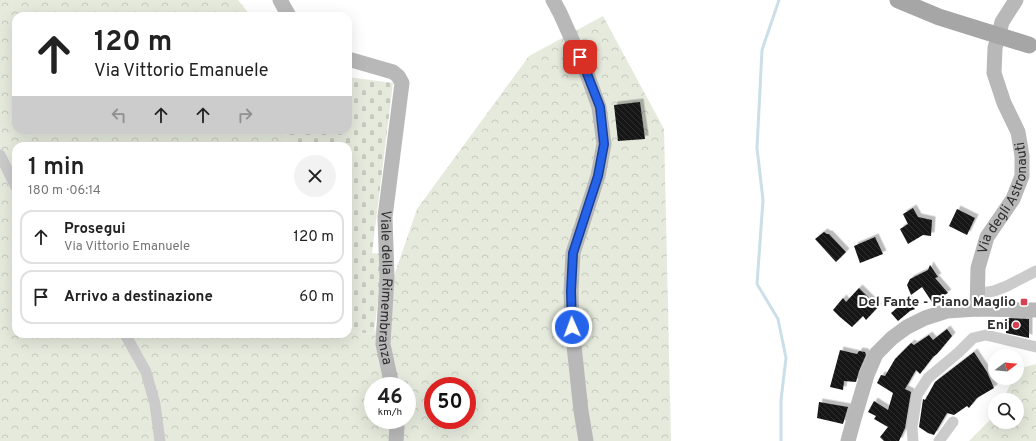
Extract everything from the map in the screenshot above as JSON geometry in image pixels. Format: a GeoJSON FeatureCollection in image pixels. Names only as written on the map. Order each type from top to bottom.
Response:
{"type":"FeatureCollection","features":[{"type":"Feature","properties":{"kind":"main road"},"geometry":{"type":"LineString","coordinates":[[898,0],[939,17],[1029,44]]}},
{"type":"Feature","properties":{"kind":"street"},"geometry":{"type":"LineString","coordinates":[[280,0],[287,12]]}},
{"type":"Feature","properties":{"kind":"street"},"geometry":{"type":"LineString","coordinates":[[553,0],[586,71],[600,107],[604,144],[598,176],[573,253],[571,291],[572,327],[581,411],[586,441]]}},
{"type":"Feature","properties":{"kind":"street","name":"Via degli Astronauti"},"geometry":{"type":"LineString","coordinates":[[977,302],[978,268],[987,237],[1013,199],[1022,176],[1022,156],[1018,132],[1004,103],[994,73],[995,48],[1002,22],[1016,0]]}},
{"type":"Feature","properties":{"kind":"street","name":"Viale della Rimembranza"},"geometry":{"type":"LineString","coordinates":[[352,60],[393,72],[398,76],[402,83],[385,217],[387,277],[383,344],[390,377]]}},
{"type":"Feature","properties":{"kind":"street"},"geometry":{"type":"LineString","coordinates":[[0,154],[12,179]]}},
{"type":"Feature","properties":{"kind":"street"},"geometry":{"type":"LineString","coordinates":[[848,441],[867,376],[876,354],[892,338],[907,327],[925,318],[977,302],[994,291],[1036,271]]}},
{"type":"Feature","properties":{"kind":"street"},"geometry":{"type":"LineString","coordinates":[[977,302],[1036,310]]}},
{"type":"Feature","properties":{"kind":"street"},"geometry":{"type":"LineString","coordinates":[[913,441],[912,427],[918,395],[928,378],[973,338],[986,335],[1036,347]]}},
{"type":"Feature","properties":{"kind":"street"},"geometry":{"type":"LineString","coordinates":[[127,338],[146,372],[155,404],[160,441]]}},
{"type":"Feature","properties":{"kind":"street"},"geometry":{"type":"LineString","coordinates":[[939,441],[953,422]]}},
{"type":"Feature","properties":{"kind":"street"},"geometry":{"type":"LineString","coordinates":[[396,429],[396,441]]}},
{"type":"Feature","properties":{"kind":"green space"},"geometry":{"type":"Polygon","coordinates":[[[0,0],[238,0],[248,12],[12,12],[12,134],[288,134],[286,142],[12,142],[12,338],[352,338],[352,331],[374,334],[417,209],[529,56],[603,16],[664,129],[671,441],[0,441],[0,0]]]}},
{"type":"Feature","properties":{"kind":"green space"},"geometry":{"type":"Polygon","coordinates":[[[352,78],[393,83],[372,253],[383,254],[374,334],[352,331],[352,142],[286,142],[288,134],[352,134],[352,78]]]}},
{"type":"Feature","properties":{"kind":"green space"},"geometry":{"type":"Polygon","coordinates":[[[1036,364],[1036,441],[969,441],[988,422],[988,429],[1024,429],[1024,393],[1006,393],[1010,385],[1024,385],[1024,367],[1036,364]]]}},
{"type":"Feature","properties":{"kind":"building"},"geometry":{"type":"Polygon","coordinates":[[[640,102],[645,139],[618,141],[614,105],[640,102]]]}},
{"type":"Feature","properties":{"kind":"building"},"geometry":{"type":"Polygon","coordinates":[[[913,208],[918,217],[932,220],[931,236],[923,235],[908,244],[900,229],[908,224],[903,214],[913,208]]]}},
{"type":"Feature","properties":{"kind":"building"},"geometry":{"type":"Polygon","coordinates":[[[957,209],[975,218],[967,235],[949,226],[957,209]]]}},
{"type":"Feature","properties":{"kind":"building"},"geometry":{"type":"Polygon","coordinates":[[[824,232],[829,234],[846,252],[836,262],[815,239],[824,232]]]}},
{"type":"Feature","properties":{"kind":"building"},"geometry":{"type":"Polygon","coordinates":[[[875,237],[883,254],[860,263],[854,246],[875,237]]]}},
{"type":"Feature","properties":{"kind":"building"},"geometry":{"type":"Polygon","coordinates":[[[930,265],[938,277],[935,278],[948,293],[932,302],[922,287],[911,295],[907,285],[910,279],[928,270],[930,265]]]}},
{"type":"Feature","properties":{"kind":"building"},"geometry":{"type":"Polygon","coordinates":[[[859,288],[878,307],[866,320],[863,316],[852,327],[833,310],[843,298],[846,302],[859,288]]]}},
{"type":"Feature","properties":{"kind":"building"},"geometry":{"type":"Polygon","coordinates":[[[908,299],[915,309],[910,311],[898,321],[891,313],[908,299]]]}},
{"type":"Feature","properties":{"kind":"building"},"geometry":{"type":"Polygon","coordinates":[[[1006,318],[1029,319],[1029,338],[1006,333],[1006,318]]]}},
{"type":"Feature","properties":{"kind":"building"},"geometry":{"type":"Polygon","coordinates":[[[947,329],[952,336],[920,374],[916,370],[905,389],[911,392],[905,428],[899,441],[884,441],[880,437],[888,427],[874,419],[876,416],[868,412],[874,401],[888,410],[893,393],[877,383],[881,375],[885,376],[895,359],[911,343],[914,345],[929,335],[933,340],[947,329]]]}},
{"type":"Feature","properties":{"kind":"building"},"geometry":{"type":"Polygon","coordinates":[[[840,350],[857,354],[859,351],[865,352],[866,355],[856,382],[844,381],[843,390],[830,387],[840,350]]]}},
{"type":"Feature","properties":{"kind":"building"},"geometry":{"type":"Polygon","coordinates":[[[974,352],[988,374],[988,385],[993,385],[994,388],[977,398],[969,408],[967,406],[954,415],[947,413],[934,435],[919,427],[923,399],[925,400],[935,382],[974,352]]]}},
{"type":"Feature","properties":{"kind":"building"},"geometry":{"type":"Polygon","coordinates":[[[819,402],[848,407],[843,424],[817,418],[819,402]]]}},
{"type":"Feature","properties":{"kind":"waterway"},"geometry":{"type":"LineString","coordinates":[[779,0],[762,50],[757,148],[763,200],[757,284],[778,319],[786,358],[781,400],[781,441]]}},
{"type":"Feature","properties":{"kind":"place","name":"Del Fante - Piano Maglio"},"geometry":{"type":"Point","coordinates":[1024,302]}},
{"type":"Feature","properties":{"kind":"place","name":"Eni"},"geometry":{"type":"Point","coordinates":[1016,325]}},
{"type":"Feature","properties":{"kind":"route"},"geometry":{"type":"LineString","coordinates":[[572,327],[571,291],[573,253],[598,176],[604,144],[600,107],[580,57]]}}]}
